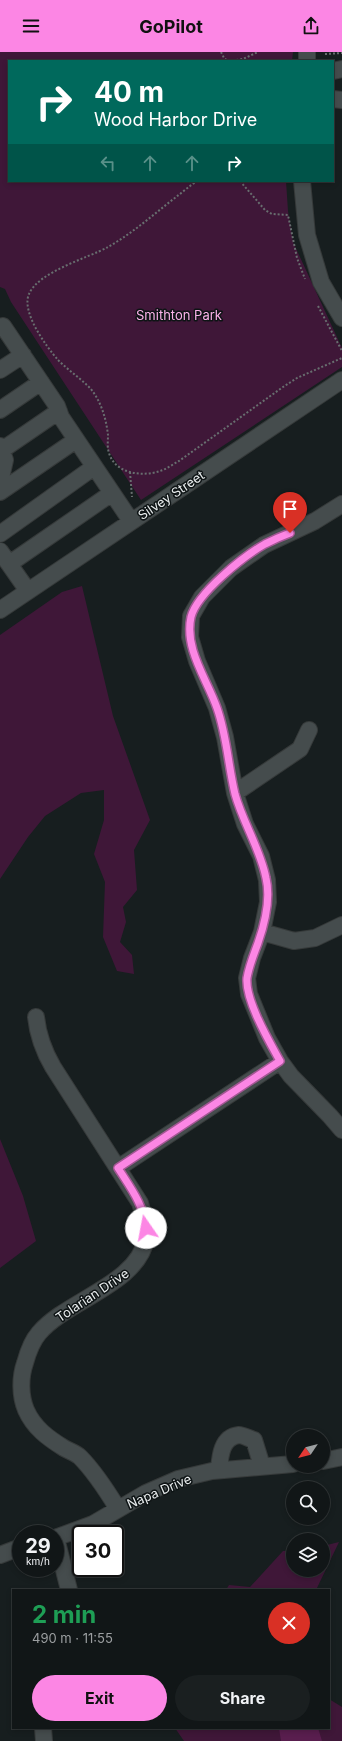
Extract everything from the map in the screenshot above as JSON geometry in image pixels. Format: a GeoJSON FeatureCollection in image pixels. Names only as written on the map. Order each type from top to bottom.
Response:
{"type":"FeatureCollection","features":[{"type":"Feature","properties":{"kind":"street"},"geometry":{"type":"LineString","coordinates":[[302,182],[308,235],[317,269],[321,282],[342,318]]}},
{"type":"Feature","properties":{"kind":"street"},"geometry":{"type":"LineString","coordinates":[[0,328],[3,326],[58,406],[61,417],[131,521]]}},
{"type":"Feature","properties":{"kind":"street"},"geometry":{"type":"LineString","coordinates":[[0,370],[23,355]]}},
{"type":"Feature","properties":{"kind":"street","name":"Silvey Street"},"geometry":{"type":"LineString","coordinates":[[0,610],[342,380]]}},
{"type":"Feature","properties":{"kind":"street"},"geometry":{"type":"LineString","coordinates":[[0,410],[41,382]]}},
{"type":"Feature","properties":{"kind":"street"},"geometry":{"type":"LineString","coordinates":[[0,482],[5,460],[1,448],[59,412]]}},
{"type":"Feature","properties":{"kind":"street"},"geometry":{"type":"LineString","coordinates":[[0,482],[76,440]]}},
{"type":"Feature","properties":{"kind":"street"},"geometry":{"type":"LineString","coordinates":[[0,534],[94,467]]}},
{"type":"Feature","properties":{"kind":"street"},"geometry":{"type":"LineString","coordinates":[[28,591],[4,558],[112,493]]}},
{"type":"Feature","properties":{"kind":"street"},"geometry":{"type":"LineString","coordinates":[[342,504],[315,521],[264,545],[231,568],[202,597],[191,616],[190,637],[197,661],[217,708],[225,737],[235,793],[245,824],[261,856],[267,880],[268,902],[262,932],[247,978],[249,994],[267,1038],[290,1076],[342,1130]]}},
{"type":"Feature","properties":{"kind":"street"},"geometry":{"type":"LineString","coordinates":[[235,793],[300,749],[309,730]]}},
{"type":"Feature","properties":{"kind":"street"},"geometry":{"type":"LineString","coordinates":[[262,932],[294,941],[315,938],[342,925]]}},
{"type":"Feature","properties":{"kind":"street","name":"Tolarian Drive"},"geometry":{"type":"LineString","coordinates":[[36,1017],[38,1035],[42,1048],[140,1203],[145,1219],[147,1238],[142,1252],[131,1268],[53,1320],[39,1333],[29,1349],[22,1372],[22,1390],[26,1410],[36,1427],[53,1441],[79,1456],[104,1487],[118,1509]]}},
{"type":"Feature","properties":{"kind":"street"},"geometry":{"type":"LineString","coordinates":[[118,1168],[280,1061]]}},
{"type":"Feature","properties":{"kind":"street"},"geometry":{"type":"LineString","coordinates":[[219,1470],[220,1452],[228,1439],[240,1435],[254,1440],[262,1466]]}},
{"type":"Feature","properties":{"kind":"street"},"geometry":{"type":"LineString","coordinates":[[330,1460],[342,1457]]}},
{"type":"Feature","properties":{"kind":"street","name":"Napa Drive"},"geometry":{"type":"LineString","coordinates":[[64,1535],[94,1524],[146,1493],[178,1479],[219,1470],[286,1464]]}},
{"type":"Feature","properties":{"kind":"street"},"geometry":{"type":"LineString","coordinates":[[0,1555],[12,1550]]}},
{"type":"Feature","properties":{"kind":"street"},"geometry":{"type":"LineString","coordinates":[[64,1571],[69,1589]]}},
{"type":"Feature","properties":{"kind":"street"},"geometry":{"type":"LineString","coordinates":[[43,1729],[44,1741]]}},
{"type":"Feature","properties":{"kind":"path"},"geometry":{"type":"LineString","coordinates":[[221,52],[227,60]]}},
{"type":"Feature","properties":{"kind":"path"},"geometry":{"type":"LineString","coordinates":[[233,60],[258,52]]}},
{"type":"Feature","properties":{"kind":"path"},"geometry":{"type":"LineString","coordinates":[[325,54],[342,53]]}},
{"type":"Feature","properties":{"kind":"path"},"geometry":{"type":"LineString","coordinates":[[197,182],[140,226],[107,247],[73,261],[31,288],[28,296],[26,304],[28,313],[34,325],[57,359],[83,381],[98,399],[103,412],[110,455],[114,461],[122,469],[134,474],[147,474],[161,471],[179,461],[297,378],[342,358]]}},
{"type":"Feature","properties":{"kind":"path"},"geometry":{"type":"LineString","coordinates":[[241,182],[265,210],[272,214],[288,215],[297,258],[307,284]]}},
{"type":"Feature","properties":{"kind":"path"},"geometry":{"type":"LineString","coordinates":[[314,300],[342,351]]}},
{"type":"Feature","properties":{"kind":"green space","name":"Smithton Park"},"geometry":{"type":"Polygon","coordinates":[[[0,52],[293,52],[292,60],[8,60],[8,182],[286,182],[288,211],[293,242],[342,348],[342,367],[141,500],[11,302],[5,289],[0,287],[0,52]]]}},
{"type":"Feature","properties":{"kind":"green space"},"geometry":{"type":"Polygon","coordinates":[[[82,586],[113,716],[150,820],[134,850],[137,890],[123,907],[126,922],[120,942],[132,955],[134,974],[117,971],[103,937],[105,882],[94,854],[104,820],[104,790],[81,793],[45,816],[28,837],[0,879],[0,635],[62,592],[82,586]]]}},
{"type":"Feature","properties":{"kind":"green space"},"geometry":{"type":"Polygon","coordinates":[[[0,1139],[23,1196],[36,1241],[0,1268],[0,1139]]]}},
{"type":"Feature","properties":{"kind":"green space"},"geometry":{"type":"Polygon","coordinates":[[[339,1542],[330,1561],[330,1544],[339,1542]]]}},
{"type":"Feature","properties":{"kind":"green space"},"geometry":{"type":"Polygon","coordinates":[[[283,1551],[286,1551],[286,1577],[322,1577],[316,1589],[227,1589],[229,1585],[250,1587],[283,1551]]]}},
{"type":"Feature","properties":{"kind":"green space"},"geometry":{"type":"Polygon","coordinates":[[[330,1700],[342,1707],[342,1741],[184,1741],[176,1729],[330,1729],[330,1700]]]}},
{"type":"Feature","properties":{"kind":"shaded area"},"geometry":{"type":"Polygon","coordinates":[[[279,1729],[318,1729],[322,1741],[281,1741],[279,1729]]]}},
{"type":"Feature","properties":{"kind":"route"},"geometry":{"type":"LineString","coordinates":[[146,1228],[140,1203],[118,1168],[280,1061],[267,1038],[249,994],[247,978],[252,958],[262,932],[268,902],[267,880],[261,856],[245,824],[235,793],[225,737],[217,708],[197,661],[190,637],[191,616],[202,597],[231,568],[264,545],[290,533]]}}]}
